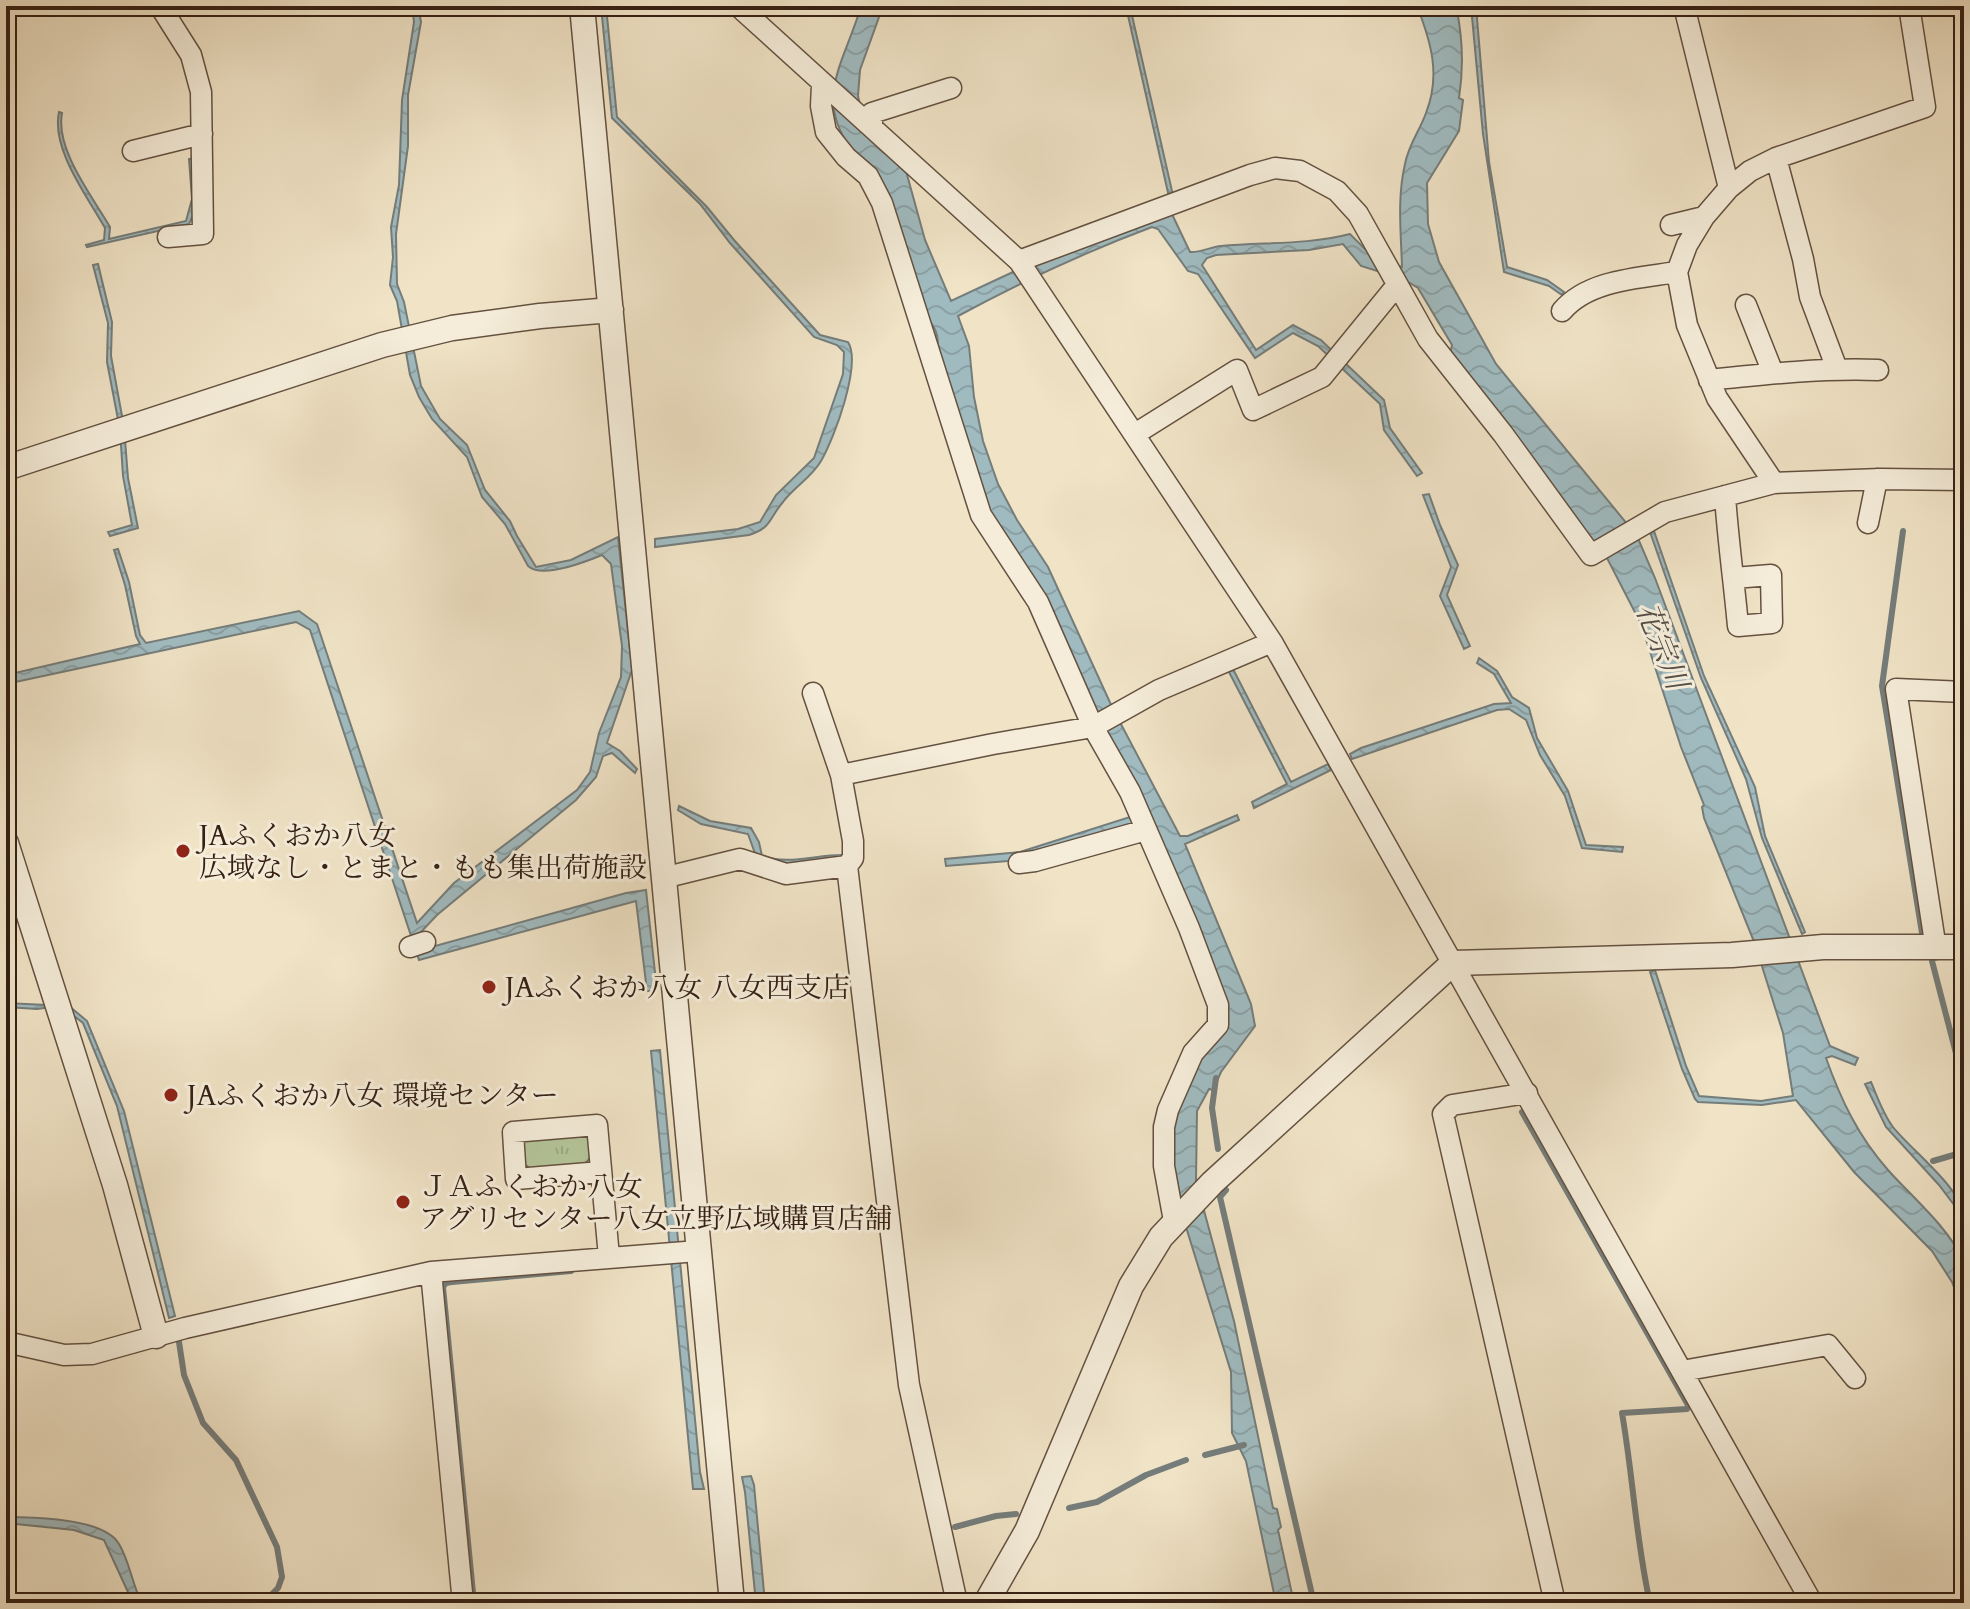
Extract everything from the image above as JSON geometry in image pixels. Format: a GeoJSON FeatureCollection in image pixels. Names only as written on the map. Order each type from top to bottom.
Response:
{"type":"FeatureCollection","features":[{"type":"Feature","properties":{"kind":"street"},"geometry":{"type":"LineString","coordinates":[[160,6],[191,55],[201,92],[193,136],[203,234],[168,237]]}},
{"type":"Feature","properties":{"kind":"street"},"geometry":{"type":"LineString","coordinates":[[582,6],[732,1603]]}},
{"type":"Feature","properties":{"kind":"street"},"geometry":{"type":"LineString","coordinates":[[738,6],[1019,261],[1272,642],[1812,1603]]}},
{"type":"Feature","properties":{"kind":"street"},"geometry":{"type":"LineString","coordinates":[[1684,6],[1729,188]]}},
{"type":"Feature","properties":{"kind":"street"},"geometry":{"type":"LineString","coordinates":[[1774,483],[1717,398],[1687,325],[1677,272],[1687,245],[1704,217],[1729,188],[1750,171],[1776,158],[1925,107],[1909,6]]}},
{"type":"Feature","properties":{"kind":"street"},"geometry":{"type":"LineString","coordinates":[[822,85],[821,106],[826,132],[846,157],[868,176],[882,203],[981,515],[1038,602],[1093,727],[1130,792],[1189,928],[1218,1005],[1218,1025],[1193,1053],[1168,1110],[1164,1127],[1164,1166],[1174,1221]]}},
{"type":"Feature","properties":{"kind":"street"},"geometry":{"type":"LineString","coordinates":[[869,124],[872,113],[951,88]]}},
{"type":"Feature","properties":{"kind":"street"},"geometry":{"type":"LineString","coordinates":[[133,151],[193,136]]}},
{"type":"Feature","properties":{"kind":"street"},"geometry":{"type":"LineString","coordinates":[[1776,158],[1810,297],[1837,369]]}},
{"type":"Feature","properties":{"kind":"street"},"geometry":{"type":"LineString","coordinates":[[1019,261],[1173,202],[1275,168],[1300,171],[1337,191],[1358,214],[1428,339],[1503,434],[1591,555],[1665,512],[1774,483],[1964,480]]}},
{"type":"Feature","properties":{"kind":"street"},"geometry":{"type":"LineString","coordinates":[[1671,225],[1704,217]]}},
{"type":"Feature","properties":{"kind":"street"},"geometry":{"type":"LineString","coordinates":[[1562,311],[1572,298],[1583,292],[1677,272]]}},
{"type":"Feature","properties":{"kind":"street"},"geometry":{"type":"LineString","coordinates":[[1135,434],[1237,370],[1253,410],[1322,377],[1397,285]]}},
{"type":"Feature","properties":{"kind":"street"},"geometry":{"type":"LineString","coordinates":[[1746,305],[1773,373]]}},
{"type":"Feature","properties":{"kind":"street"},"geometry":{"type":"LineString","coordinates":[[6,468],[394,342],[452,328],[611,310]]}},
{"type":"Feature","properties":{"kind":"street"},"geometry":{"type":"LineString","coordinates":[[1709,380],[1837,369],[1878,370]]}},
{"type":"Feature","properties":{"kind":"street"},"geometry":{"type":"LineString","coordinates":[[1868,523],[1877,479]]}},
{"type":"Feature","properties":{"kind":"street"},"geometry":{"type":"LineString","coordinates":[[1725,496],[1734,578]]}},
{"type":"Feature","properties":{"kind":"street"},"geometry":{"type":"LineString","coordinates":[[841,775],[1093,727],[1159,690],[1272,642]]}},
{"type":"Feature","properties":{"kind":"street"},"geometry":{"type":"LineString","coordinates":[[1936,949],[1896,689],[1964,692]]}},
{"type":"Feature","properties":{"kind":"street"},"geometry":{"type":"LineString","coordinates":[[813,693],[841,775],[853,841],[853,858],[847,866],[909,1385],[957,1603]]}},
{"type":"Feature","properties":{"kind":"street"},"geometry":{"type":"LineString","coordinates":[[1019,863],[1146,830]]}},
{"type":"Feature","properties":{"kind":"street"},"geometry":{"type":"LineString","coordinates":[[6,843],[115,1185],[156,1336]]}},
{"type":"Feature","properties":{"kind":"street"},"geometry":{"type":"LineString","coordinates":[[663,878],[740,859],[786,874],[847,866]]}},
{"type":"Feature","properties":{"kind":"street"},"geometry":{"type":"LineString","coordinates":[[986,1603],[1027,1531],[1131,1286],[1161,1237],[1224,1172],[1453,963],[1732,955],[1823,947],[1964,947]]}},
{"type":"Feature","properties":{"kind":"street"},"geometry":{"type":"LineString","coordinates":[[1527,1093],[1452,1105],[1443,1114],[1555,1603]]}},
{"type":"Feature","properties":{"kind":"street"},"geometry":{"type":"LineString","coordinates":[[601,1172],[516,1179],[513,1132],[597,1125],[609,1257]]}},
{"type":"Feature","properties":{"kind":"street"},"geometry":{"type":"LineString","coordinates":[[6,1342],[64,1355],[92,1354],[156,1336],[431,1272],[698,1251]]}},
{"type":"Feature","properties":{"kind":"street"},"geometry":{"type":"LineString","coordinates":[[431,1272],[463,1603]]}},
{"type":"Feature","properties":{"kind":"street"},"geometry":{"type":"LineString","coordinates":[[1682,1371],[1828,1345],[1855,1378]]}},
{"type":"Feature","properties":{"kind":"green space"},"geometry":{"type":"Polygon","coordinates":[[[589,1135],[590,1156],[582,1165],[531,1169],[524,1164],[523,1141],[589,1135]]]}},
{"type":"Feature","properties":{"kind":"water"},"geometry":{"type":"Polygon","coordinates":[[[412,6],[418,6],[421,22],[408,95],[408,146],[396,234],[397,284],[404,302],[421,386],[440,419],[467,445],[485,490],[510,521],[536,567],[571,560],[618,537],[632,670],[607,743],[620,751],[637,769],[635,773],[612,753],[603,756],[596,777],[576,800],[437,915],[420,933],[424,947],[428,948],[646,890],[657,991],[647,991],[636,901],[419,960],[310,630],[296,622],[6,684],[6,675],[140,644],[114,550],[118,549],[129,582],[140,635],[146,643],[299,611],[317,624],[417,923],[454,883],[577,790],[590,772],[599,733],[621,677],[622,646],[611,564],[602,555],[553,570],[535,570],[528,566],[505,524],[482,497],[467,457],[432,419],[410,375],[397,301],[390,285],[393,257],[391,227],[399,185],[402,100],[414,22],[412,6]]]}},
{"type":"Feature","properties":{"kind":"water"},"geometry":{"type":"Polygon","coordinates":[[[601,6],[606,6],[617,117],[707,207],[820,335],[848,342],[852,367],[845,402],[821,461],[787,497],[766,526],[749,535],[655,547],[655,539],[738,529],[760,522],[776,495],[814,458],[843,374],[844,352],[837,345],[814,337],[730,243],[700,204],[612,118],[601,6]]]}},
{"type":"Feature","properties":{"kind":"water","name":"花宗川"},"geometry":{"type":"Polygon","coordinates":[[[861,6],[883,6],[860,70],[858,96],[861,109],[906,171],[925,240],[951,301],[1013,272],[1149,219],[1169,197],[1127,11],[1131,11],[1172,191],[1171,212],[1190,252],[1221,246],[1302,242],[1350,234],[1375,259],[1402,267],[1400,216],[1403,177],[1411,144],[1426,113],[1433,85],[1430,46],[1417,6],[1456,6],[1462,52],[1459,98],[1463,100],[1459,131],[1427,183],[1428,224],[1439,262],[1496,364],[1637,536],[1830,1046],[1858,1058],[1855,1065],[1832,1056],[1826,1058],[1838,1088],[1851,1117],[1877,1157],[1956,1247],[1965,1271],[1964,1314],[1952,1282],[1932,1251],[1854,1172],[1796,1100],[1762,1105],[1698,1102],[1695,1099],[1650,972],[1655,970],[1699,1096],[1761,1101],[1793,1096],[1783,1033],[1755,944],[1704,818],[1704,805],[1681,747],[1641,624],[1607,558],[1590,542],[1450,354],[1452,345],[1418,288],[1403,279],[1361,266],[1343,244],[1309,250],[1216,255],[1207,258],[1202,265],[1256,350],[1293,325],[1321,340],[1384,400],[1390,428],[1422,473],[1417,476],[1384,430],[1380,404],[1318,346],[1293,333],[1255,358],[1198,274],[1188,271],[1158,229],[1152,227],[1102,247],[1029,279],[958,316],[969,346],[974,397],[983,441],[998,484],[1048,567],[1113,709],[1180,836],[1188,836],[1237,815],[1239,820],[1185,844],[1251,1004],[1255,1026],[1221,1072],[1213,1090],[1209,1089],[1197,1111],[1196,1181],[1234,1321],[1273,1508],[1277,1509],[1281,1527],[1278,1530],[1294,1603],[1276,1603],[1246,1461],[1232,1433],[1231,1372],[1186,1227],[1171,1151],[1171,1125],[1196,1059],[1224,1029],[1149,820],[1022,860],[946,866],[945,859],[1020,852],[1146,812],[988,512],[937,348],[936,331],[925,317],[850,147],[839,129],[834,111],[836,77],[861,6]]]}},
{"type":"Feature","properties":{"kind":"water"},"geometry":{"type":"Polygon","coordinates":[[[1471,6],[1476,6],[1489,162],[1507,267],[1547,280],[1564,292],[1562,295],[1549,286],[1504,272],[1483,134],[1471,6]]]}},
{"type":"Feature","properties":{"kind":"water"},"geometry":{"type":"Polygon","coordinates":[[[59,112],[62,113],[61,127],[69,157],[110,227],[109,239],[186,221],[192,199],[189,159],[194,158],[195,211],[189,224],[87,247],[104,240],[105,228],[65,157],[58,126],[59,112]]]}},
{"type":"Feature","properties":{"kind":"water"},"geometry":{"type":"Polygon","coordinates":[[[98,264],[112,322],[111,356],[138,528],[110,536],[108,532],[132,525],[123,476],[120,430],[107,362],[108,323],[93,265],[98,264]]]}},
{"type":"Feature","properties":{"kind":"water"},"geometry":{"type":"Polygon","coordinates":[[[1429,494],[1458,565],[1447,595],[1470,646],[1464,649],[1440,596],[1451,567],[1423,495],[1429,494]]]}},
{"type":"Feature","properties":{"kind":"water"},"geometry":{"type":"Polygon","coordinates":[[[1654,531],[1704,676],[1755,787],[1765,836],[1805,932],[1802,934],[1762,838],[1746,779],[1701,678],[1650,532],[1654,531]]]}},
{"type":"Feature","properties":{"kind":"water"},"geometry":{"type":"Polygon","coordinates":[[[1479,658],[1497,671],[1512,697],[1529,708],[1537,738],[1568,791],[1586,845],[1623,847],[1622,852],[1582,848],[1565,796],[1540,755],[1526,720],[1509,709],[1497,710],[1352,759],[1350,754],[1361,748],[1494,704],[1511,703],[1494,674],[1477,663],[1479,658]]]}},
{"type":"Feature","properties":{"kind":"water"},"geometry":{"type":"Polygon","coordinates":[[[1233,669],[1291,782],[1328,764],[1331,770],[1254,808],[1252,802],[1287,784],[1229,672],[1233,669]]]}},
{"type":"Feature","properties":{"kind":"water"},"geometry":{"type":"Polygon","coordinates":[[[679,806],[710,821],[751,828],[762,856],[792,860],[842,855],[843,860],[788,866],[757,859],[748,834],[701,824],[678,810],[679,806]]]}},
{"type":"Feature","properties":{"kind":"water"},"geometry":{"type":"Polygon","coordinates":[[[63,1001],[87,1021],[124,1111],[175,1316],[169,1318],[117,1106],[83,1023],[61,1006],[37,1009],[6,1007],[6,1003],[47,1005],[63,1001]]]}},
{"type":"Feature","properties":{"kind":"water"},"geometry":{"type":"Polygon","coordinates":[[[660,1050],[704,1489],[693,1489],[651,1051],[660,1050]]]}},
{"type":"Feature","properties":{"kind":"water"},"geometry":{"type":"Polygon","coordinates":[[[1871,1082],[1889,1122],[1946,1183],[1962,1207],[1964,1218],[1939,1185],[1886,1127],[1865,1084],[1871,1082]]]}},
{"type":"Feature","properties":{"kind":"water"},"geometry":{"type":"Polygon","coordinates":[[[751,1476],[765,1603],[756,1603],[742,1477],[751,1476]]]}},
{"type":"Feature","properties":{"kind":"water"},"geometry":{"type":"Polygon","coordinates":[[[6,1517],[67,1521],[111,1535],[123,1551],[142,1603],[133,1603],[104,1540],[74,1530],[6,1523],[6,1517]]]}},
{"type":"Feature","properties":{"kind":"waterway"},"geometry":{"type":"LineString","coordinates":[[1903,531],[1882,686],[1922,933]]}},
{"type":"Feature","properties":{"kind":"waterway"},"geometry":{"type":"LineString","coordinates":[[1932,961],[1964,1084]]}},
{"type":"Feature","properties":{"kind":"waterway"},"geometry":{"type":"LineString","coordinates":[[1216,1078],[1212,1108],[1218,1149]]}},
{"type":"Feature","properties":{"kind":"waterway"},"geometry":{"type":"LineString","coordinates":[[1522,1112],[1688,1405],[1687,1409],[1622,1413],[1650,1603]]}},
{"type":"Feature","properties":{"kind":"waterway"},"geometry":{"type":"LineString","coordinates":[[1933,1161],[1964,1152]]}},
{"type":"Feature","properties":{"kind":"waterway"},"geometry":{"type":"LineString","coordinates":[[1226,1190],[1220,1197],[1314,1603]]}},
{"type":"Feature","properties":{"kind":"waterway"},"geometry":{"type":"LineString","coordinates":[[474,1603],[443,1287],[452,1282],[571,1271]]}},
{"type":"Feature","properties":{"kind":"waterway"},"geometry":{"type":"LineString","coordinates":[[179,1342],[184,1375],[203,1423],[236,1460],[277,1547],[282,1577],[278,1588],[263,1603]]}},
{"type":"Feature","properties":{"kind":"waterway"},"geometry":{"type":"LineString","coordinates":[[1205,1455],[1244,1445]]}},
{"type":"Feature","properties":{"kind":"waterway"},"geometry":{"type":"LineString","coordinates":[[1069,1508],[1097,1502],[1146,1475],[1186,1460]]}},
{"type":"Feature","properties":{"kind":"waterway"},"geometry":{"type":"LineString","coordinates":[[955,1527],[1016,1514]]}},
{"type":"Feature","properties":{"kind":"waterway"},"geometry":{"type":"LineString","coordinates":[[271,1596],[286,1603]]}},
{"type":"Feature","properties":{"kind":"place","name":"JAふくおか八女 広域なし・とまと・もも集出荷施設"},"geometry":{"type":"Point","coordinates":[183,851]}},
{"type":"Feature","properties":{"kind":"place","name":"JAふくおか八女 八女西支店"},"geometry":{"type":"Point","coordinates":[489,987]}},
{"type":"Feature","properties":{"kind":"place","name":"JAふくおか八女 環境センター"},"geometry":{"type":"Point","coordinates":[171,1095]}},
{"type":"Feature","properties":{"kind":"place","name":"ＪＡふくおか八女 アグリセンター八女立野広域購買店舗"},"geometry":{"type":"Point","coordinates":[403,1202]}}]}
